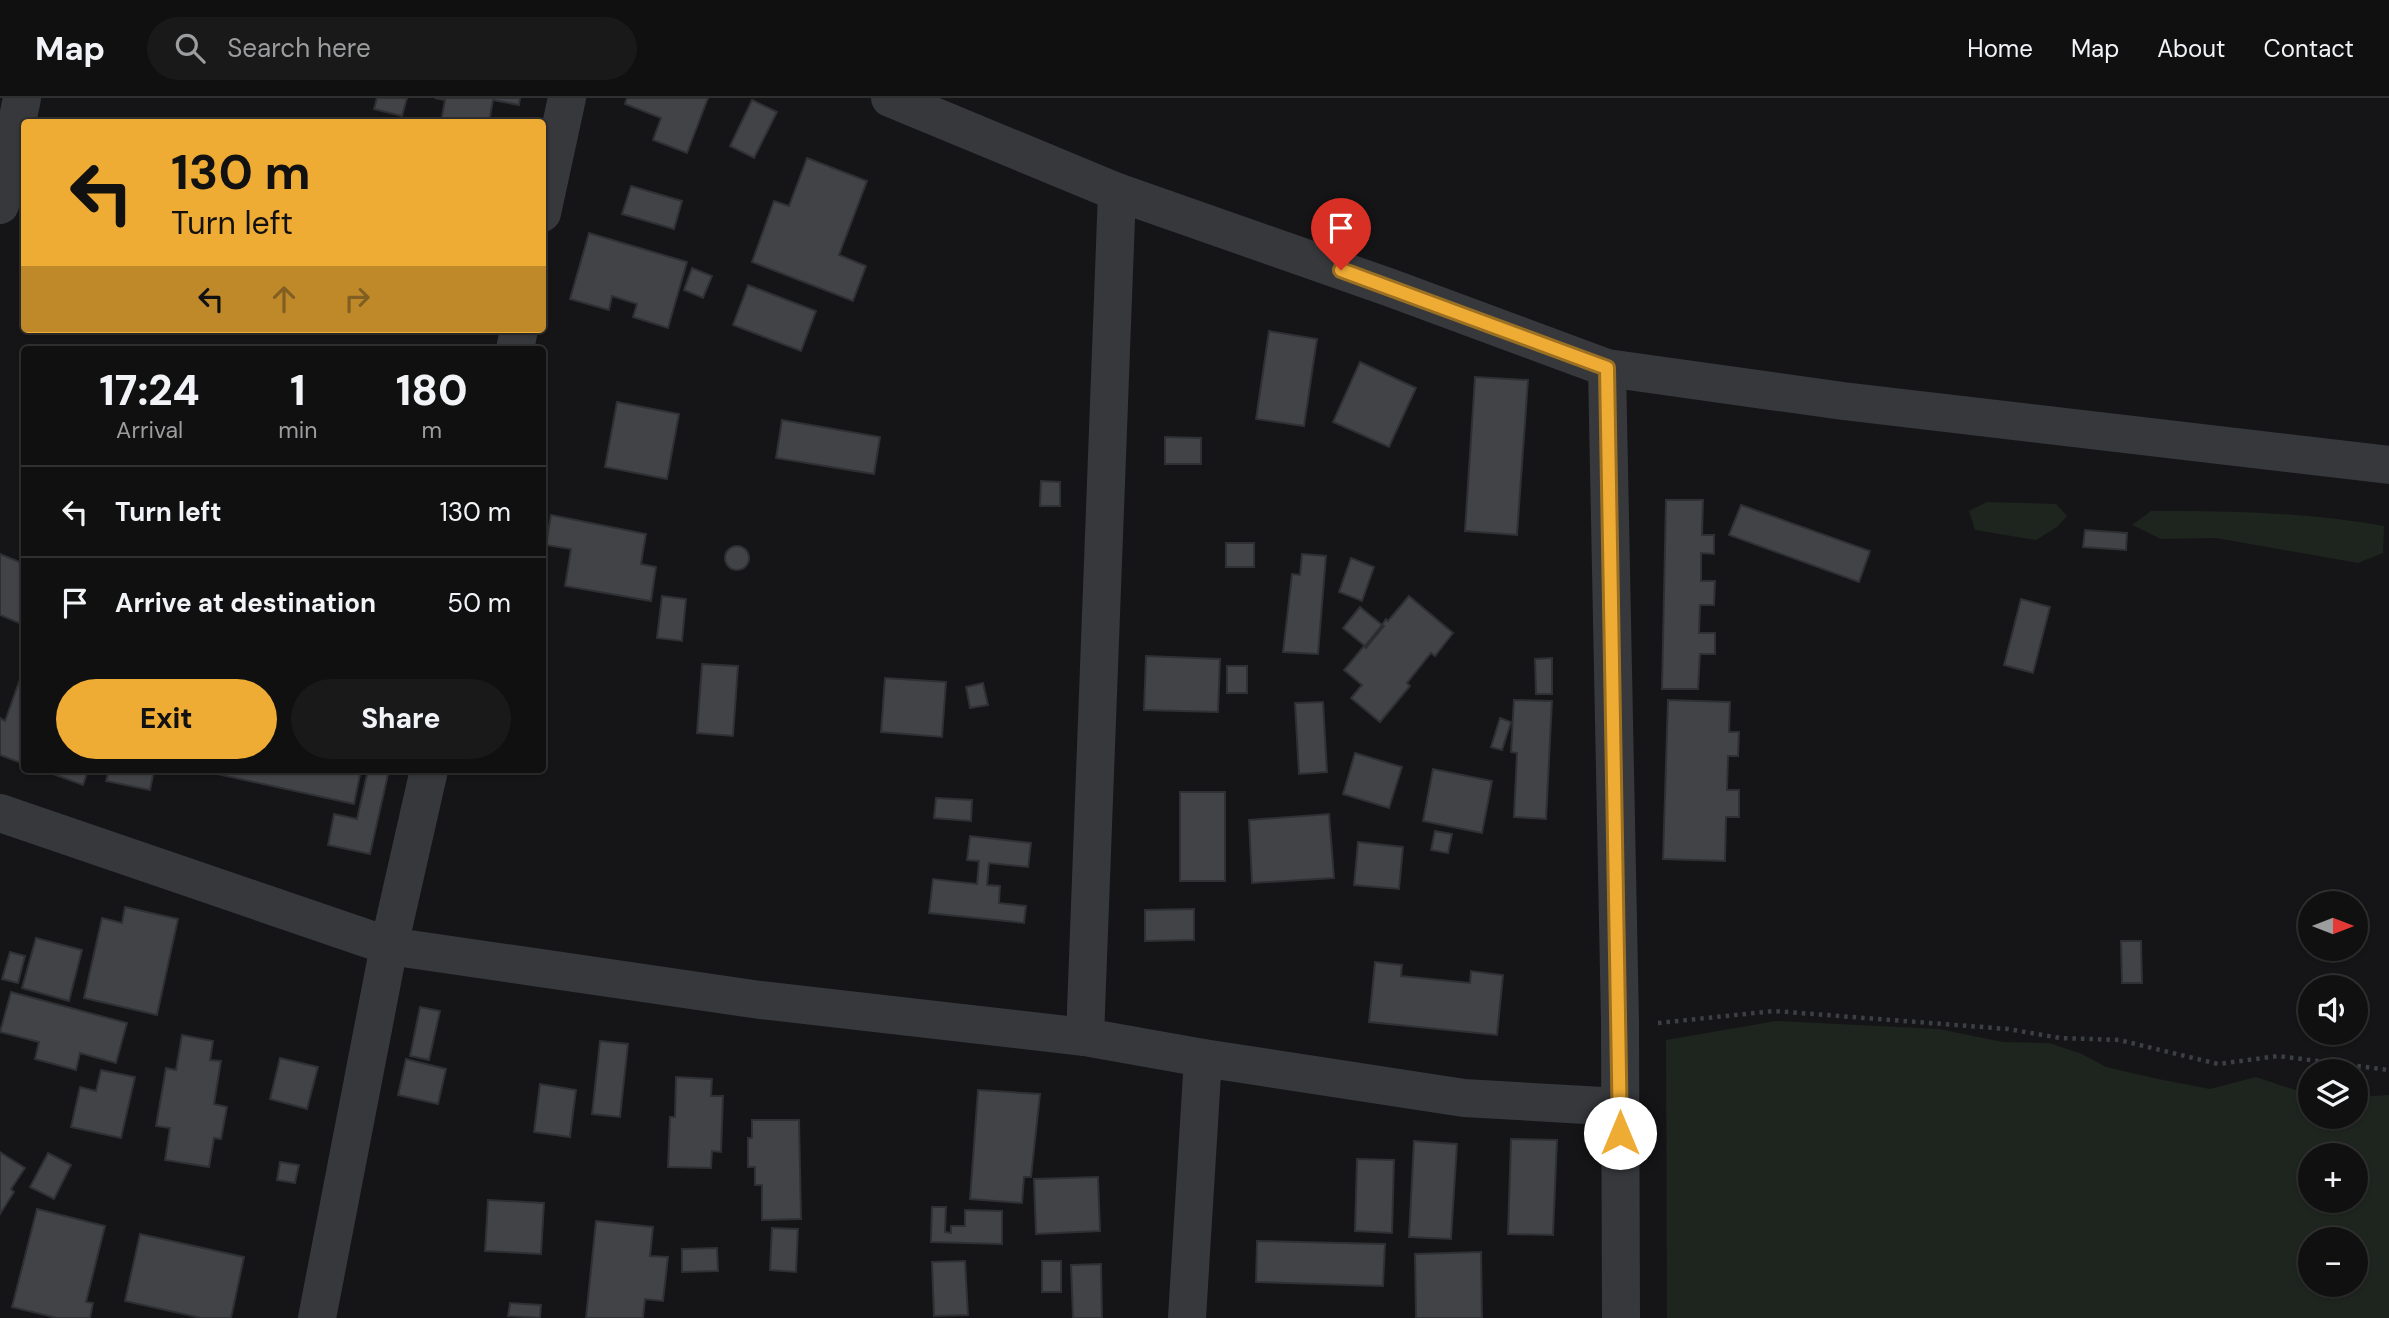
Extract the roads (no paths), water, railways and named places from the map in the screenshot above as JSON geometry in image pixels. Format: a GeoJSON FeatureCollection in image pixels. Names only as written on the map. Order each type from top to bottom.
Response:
{"type":"FeatureCollection","features":[{"type":"Feature","properties":{"kind":"street"},"geometry":{"type":"LineString","coordinates":[[0,205],[22,98]]}},
{"type":"Feature","properties":{"kind":"street"},"geometry":{"type":"LineString","coordinates":[[546,195],[567,98]]}},
{"type":"Feature","properties":{"kind":"street"},"geometry":{"type":"LineString","coordinates":[[890,98],[1117,191],[1607,368],[1857,402],[2389,465]]}},
{"type":"Feature","properties":{"kind":"street"},"geometry":{"type":"LineString","coordinates":[[1086,1037],[1117,191]]}},
{"type":"Feature","properties":{"kind":"street"},"geometry":{"type":"LineString","coordinates":[[1607,368],[1620,1022],[1621,1318]]}},
{"type":"Feature","properties":{"kind":"street"},"geometry":{"type":"LineString","coordinates":[[317,1318],[389,946],[428,773]]}},
{"type":"Feature","properties":{"kind":"street"},"geometry":{"type":"LineString","coordinates":[[0,813],[389,946],[760,1000],[1086,1037],[1464,1098],[1620,1107]]}},
{"type":"Feature","properties":{"kind":"street"},"geometry":{"type":"LineString","coordinates":[[1187,1318],[1203,1058]]}}]}
